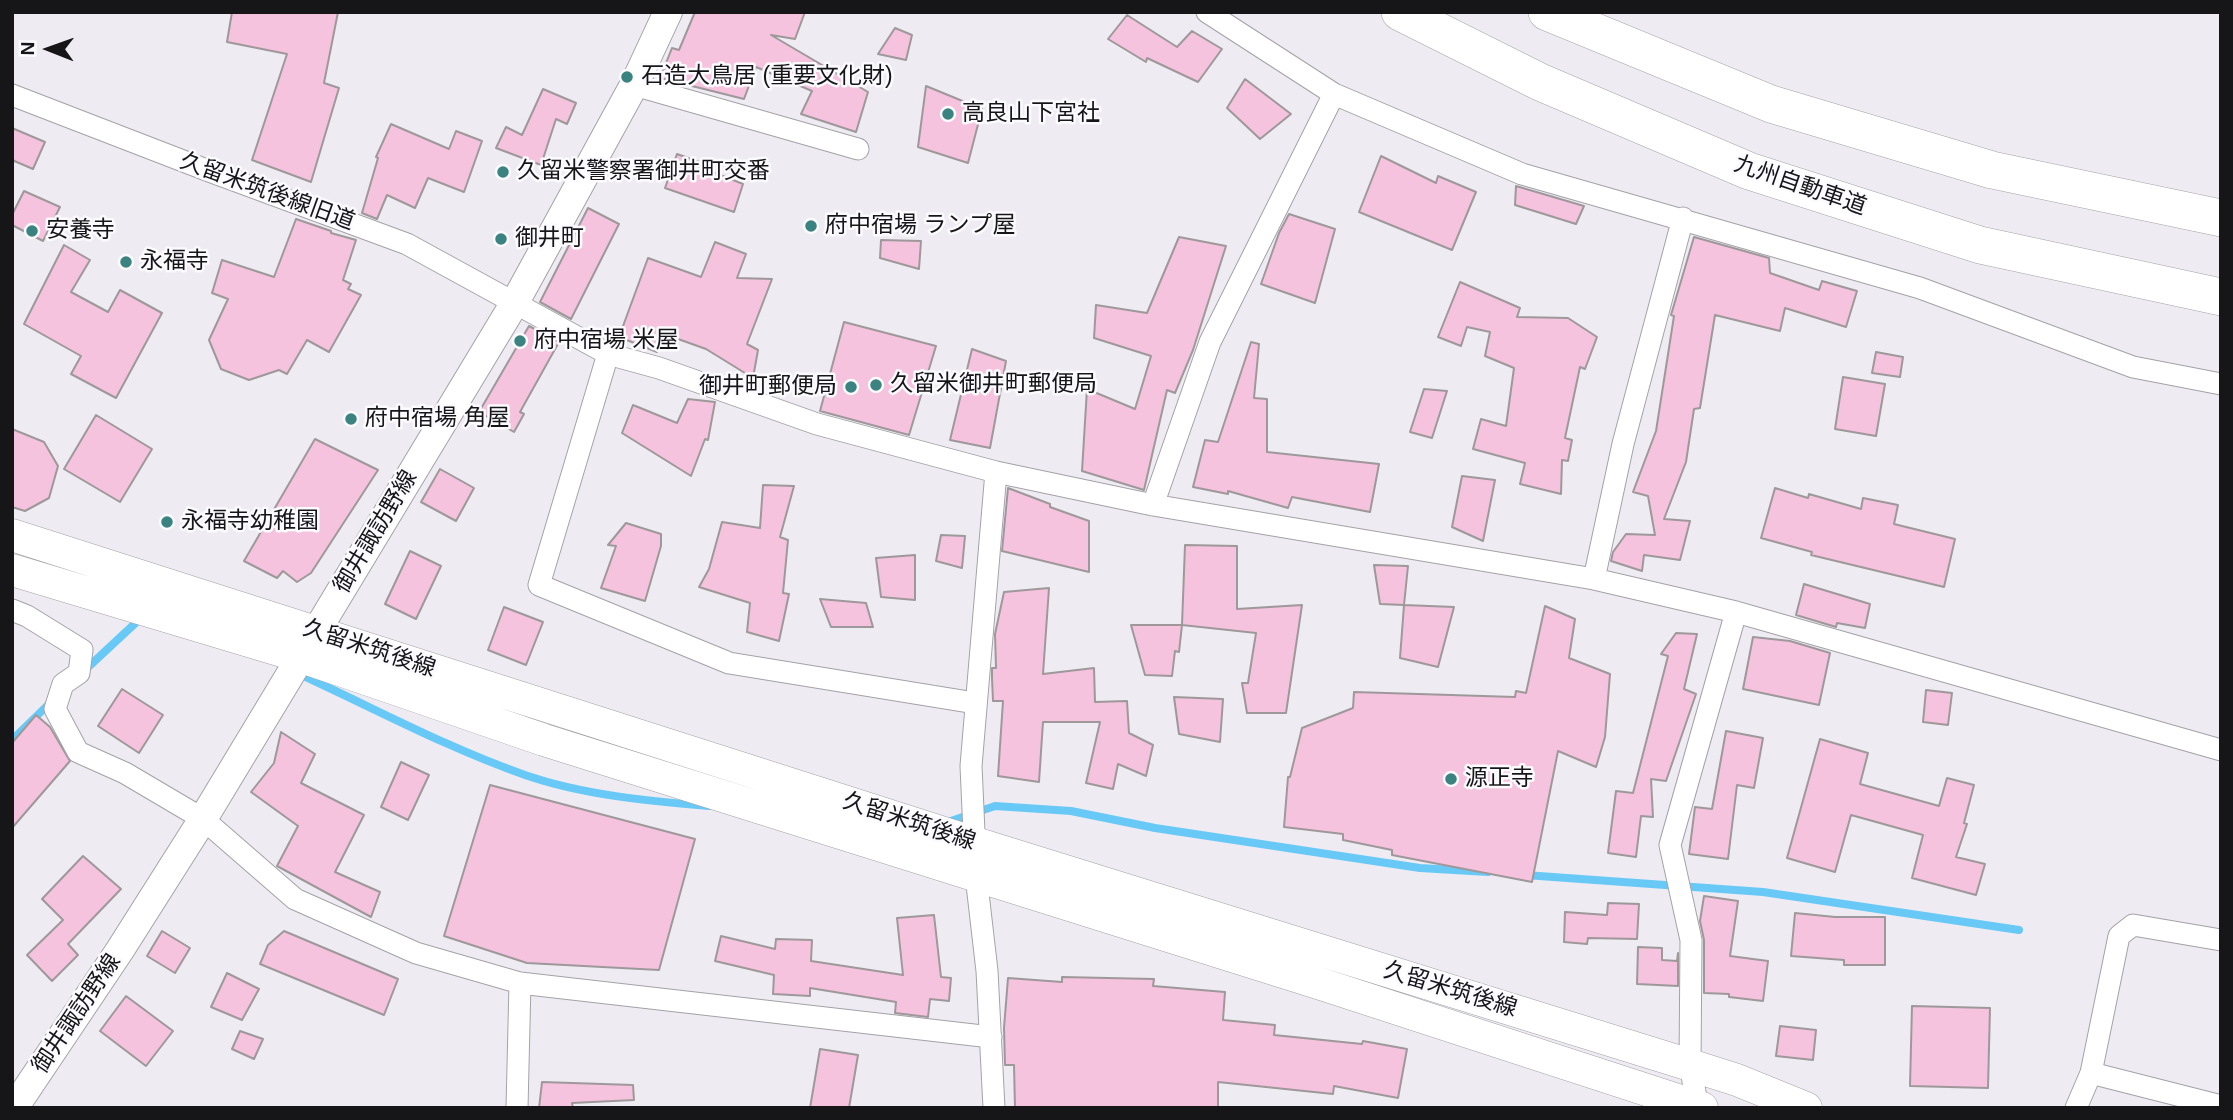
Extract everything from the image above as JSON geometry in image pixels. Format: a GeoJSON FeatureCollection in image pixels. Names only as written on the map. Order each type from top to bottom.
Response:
{"type":"FeatureCollection","features":[{"type":"Feature","properties":{"kind":"highway","name":"九州自動車道"},"geometry":{"type":"LineString","coordinates":[[1401,12],[1539,82],[1749,171],[1980,245],[2221,297]]}},
{"type":"Feature","properties":{"kind":"highway"},"geometry":{"type":"LineString","coordinates":[[1547,12],[1772,104],[1992,170],[2221,218]]}},
{"type":"Feature","properties":{"kind":"main road","name":"御井諏訪野線"},"geometry":{"type":"LineString","coordinates":[[14,1108],[120,950],[203,819],[514,304],[634,85],[668,12]]}},
{"type":"Feature","properties":{"kind":"main road","name":"久留米筑後線"},"geometry":{"type":"LineString","coordinates":[[12,535],[309,645],[544,740],[1699,1107]]}},
{"type":"Feature","properties":{"kind":"main road","name":"久留米筑後線"},"geometry":{"type":"LineString","coordinates":[[12,570],[309,645],[975,843],[1737,1080],[1805,1108]]}},
{"type":"Feature","properties":{"kind":"street"},"geometry":{"type":"LineString","coordinates":[[1207,12],[1334,94],[1522,173],[1920,288],[2133,367],[2221,384]]}},
{"type":"Feature","properties":{"kind":"street"},"geometry":{"type":"LineString","coordinates":[[634,85],[858,149]]}},
{"type":"Feature","properties":{"kind":"street","name":"久留米筑後線旧道"},"geometry":{"type":"LineString","coordinates":[[12,94],[407,244],[608,354],[659,368],[817,424],[996,472],[1153,505],[1594,579],[1736,612],[2221,750]]}},
{"type":"Feature","properties":{"kind":"street"},"geometry":{"type":"LineString","coordinates":[[1153,505],[1210,342],[1334,94]]}},
{"type":"Feature","properties":{"kind":"street"},"geometry":{"type":"LineString","coordinates":[[1594,579],[1623,444],[1683,218]]}},
{"type":"Feature","properties":{"kind":"street"},"geometry":{"type":"LineString","coordinates":[[608,354],[539,584],[729,663],[975,702]]}},
{"type":"Feature","properties":{"kind":"street"},"geometry":{"type":"LineString","coordinates":[[995,1108],[987,971],[976,876],[971,766],[996,472]]}},
{"type":"Feature","properties":{"kind":"street"},"geometry":{"type":"LineString","coordinates":[[12,610],[27,616],[82,650],[79,673],[63,684],[55,709],[78,752],[125,774],[203,819],[295,899],[416,953],[520,983],[991,1037]]}},
{"type":"Feature","properties":{"kind":"street"},"geometry":{"type":"LineString","coordinates":[[1699,1107],[1690,1065],[1691,940],[1670,845],[1736,612]]}},
{"type":"Feature","properties":{"kind":"street"},"geometry":{"type":"LineString","coordinates":[[2076,1108],[2091,1073],[2119,936],[2133,925],[2221,940]]}},
{"type":"Feature","properties":{"kind":"street"},"geometry":{"type":"LineString","coordinates":[[517,1108],[520,983]]}},
{"type":"Feature","properties":{"kind":"street"},"geometry":{"type":"LineString","coordinates":[[2091,1073],[2221,1106]]}},
{"type":"Feature","properties":{"kind":"building"},"geometry":{"type":"Polygon","coordinates":[[[232,12],[338,12],[324,83],[339,88],[311,182],[252,160],[287,54],[227,42],[232,12]]]}},
{"type":"Feature","properties":{"kind":"building"},"geometry":{"type":"Polygon","coordinates":[[[695,12],[805,12],[795,39],[771,35],[868,92],[856,132],[801,114],[812,91],[756,67],[744,99],[660,78],[672,48],[679,50],[695,12]]]}},
{"type":"Feature","properties":{"kind":"building"},"geometry":{"type":"Polygon","coordinates":[[[1127,15],[1177,47],[1192,31],[1222,49],[1198,82],[1147,58],[1146,62],[1108,39],[1127,15]]]}},
{"type":"Feature","properties":{"kind":"building"},"geometry":{"type":"Polygon","coordinates":[[[895,28],[912,35],[906,60],[878,54],[895,28]]]}},
{"type":"Feature","properties":{"kind":"building"},"geometry":{"type":"Polygon","coordinates":[[[1245,79],[1291,114],[1260,139],[1227,108],[1245,79]]]}},
{"type":"Feature","properties":{"kind":"building"},"geometry":{"type":"Polygon","coordinates":[[[926,86],[982,109],[968,163],[918,147],[926,86]]]}},
{"type":"Feature","properties":{"kind":"building"},"geometry":{"type":"Polygon","coordinates":[[[543,89],[576,103],[567,124],[556,119],[541,165],[496,148],[506,127],[522,135],[543,89]]]}},
{"type":"Feature","properties":{"kind":"building"},"geometry":{"type":"Polygon","coordinates":[[[391,124],[449,149],[456,131],[482,141],[464,192],[428,178],[415,208],[387,195],[377,219],[362,213],[378,158],[376,157],[391,124]]]}},
{"type":"Feature","properties":{"kind":"building"},"geometry":{"type":"Polygon","coordinates":[[[12,128],[45,142],[33,169],[12,160],[12,128]]]}},
{"type":"Feature","properties":{"kind":"building"},"geometry":{"type":"Polygon","coordinates":[[[677,154],[714,167],[713,172],[743,184],[734,212],[665,188],[677,154]]]}},
{"type":"Feature","properties":{"kind":"building"},"geometry":{"type":"Polygon","coordinates":[[[1381,156],[1436,183],[1438,176],[1476,192],[1452,250],[1359,212],[1381,156]]]}},
{"type":"Feature","properties":{"kind":"building"},"geometry":{"type":"Polygon","coordinates":[[[1516,186],[1584,206],[1576,224],[1515,205],[1516,186]]]}},
{"type":"Feature","properties":{"kind":"building"},"geometry":{"type":"Polygon","coordinates":[[[24,191],[60,207],[43,241],[12,225],[12,215],[24,191]]]}},
{"type":"Feature","properties":{"kind":"building"},"geometry":{"type":"Polygon","coordinates":[[[588,208],[619,224],[571,319],[540,302],[588,208]]]}},
{"type":"Feature","properties":{"kind":"building"},"geometry":{"type":"Polygon","coordinates":[[[1289,214],[1335,229],[1315,303],[1261,284],[1279,233],[1289,214]]]}},
{"type":"Feature","properties":{"kind":"building"},"geometry":{"type":"Polygon","coordinates":[[[296,219],[356,240],[343,280],[351,284],[348,289],[361,295],[329,352],[307,340],[287,374],[279,370],[249,380],[221,369],[209,340],[228,299],[212,293],[222,260],[274,277],[296,219]]]}},
{"type":"Feature","properties":{"kind":"building"},"geometry":{"type":"Polygon","coordinates":[[[1179,237],[1226,246],[1193,350],[1175,393],[1167,390],[1144,490],[1082,471],[1087,389],[1135,409],[1151,356],[1094,338],[1096,305],[1147,313],[1179,237]]]}},
{"type":"Feature","properties":{"kind":"building"},"geometry":{"type":"Polygon","coordinates":[[[1694,237],[1769,258],[1770,273],[1819,290],[1822,281],[1857,291],[1846,327],[1785,308],[1780,331],[1715,315],[1700,408],[1694,409],[1686,462],[1664,519],[1690,521],[1680,560],[1644,555],[1642,571],[1611,561],[1613,552],[1626,534],[1655,535],[1648,496],[1633,492],[1656,431],[1674,316],[1671,315],[1694,237]]]}},
{"type":"Feature","properties":{"kind":"building"},"geometry":{"type":"Polygon","coordinates":[[[881,240],[921,241],[919,269],[880,258],[881,240]]]}},
{"type":"Feature","properties":{"kind":"building"},"geometry":{"type":"Polygon","coordinates":[[[715,242],[746,254],[737,278],[772,279],[747,344],[758,350],[753,378],[706,349],[664,334],[657,352],[619,337],[648,258],[701,277],[715,242]]]}},
{"type":"Feature","properties":{"kind":"building"},"geometry":{"type":"Polygon","coordinates":[[[64,245],[90,260],[71,292],[108,312],[120,290],[162,313],[116,398],[71,374],[81,356],[24,324],[64,245]]]}},
{"type":"Feature","properties":{"kind":"building"},"geometry":{"type":"Polygon","coordinates":[[[1460,282],[1520,308],[1517,317],[1568,318],[1597,337],[1585,369],[1580,367],[1565,438],[1572,440],[1568,461],[1562,460],[1561,494],[1520,484],[1525,463],[1473,449],[1481,419],[1506,426],[1514,368],[1485,356],[1490,332],[1467,327],[1461,346],[1438,337],[1460,282]]]}},
{"type":"Feature","properties":{"kind":"building","name":"久留米御井町郵便局"},"geometry":{"type":"Polygon","coordinates":[[[844,322],[936,346],[909,435],[820,411],[844,322]]]}},
{"type":"Feature","properties":{"kind":"building"},"geometry":{"type":"Polygon","coordinates":[[[529,326],[559,342],[520,412],[524,414],[514,432],[479,412],[529,326]]]}},
{"type":"Feature","properties":{"kind":"building"},"geometry":{"type":"Polygon","coordinates":[[[1251,342],[1259,344],[1254,398],[1267,399],[1267,452],[1379,464],[1370,512],[1292,497],[1288,508],[1228,491],[1228,494],[1193,487],[1205,440],[1218,442],[1251,342]]]}},
{"type":"Feature","properties":{"kind":"building"},"geometry":{"type":"Polygon","coordinates":[[[972,349],[1006,361],[990,448],[950,440],[972,349]]]}},
{"type":"Feature","properties":{"kind":"building"},"geometry":{"type":"Polygon","coordinates":[[[1876,352],[1903,357],[1900,377],[1872,373],[1876,352]]]}},
{"type":"Feature","properties":{"kind":"building"},"geometry":{"type":"Polygon","coordinates":[[[1843,377],[1885,384],[1876,436],[1835,429],[1843,377]]]}},
{"type":"Feature","properties":{"kind":"building"},"geometry":{"type":"Polygon","coordinates":[[[1424,389],[1447,391],[1432,438],[1410,432],[1424,389]]]}},
{"type":"Feature","properties":{"kind":"building"},"geometry":{"type":"Polygon","coordinates":[[[688,399],[715,402],[708,440],[705,439],[691,476],[622,433],[633,405],[677,423],[688,399]]]}},
{"type":"Feature","properties":{"kind":"building"},"geometry":{"type":"Polygon","coordinates":[[[96,415],[152,449],[120,502],[64,469],[96,415]]]}},
{"type":"Feature","properties":{"kind":"building"},"geometry":{"type":"Polygon","coordinates":[[[12,429],[44,442],[58,466],[49,498],[25,511],[12,507],[12,429]]]}},
{"type":"Feature","properties":{"kind":"building"},"geometry":{"type":"Polygon","coordinates":[[[315,439],[378,470],[311,573],[297,582],[283,571],[277,578],[244,561],[315,439]]]}},
{"type":"Feature","properties":{"kind":"building"},"geometry":{"type":"Polygon","coordinates":[[[440,469],[474,488],[456,521],[421,502],[440,469]]]}},
{"type":"Feature","properties":{"kind":"building"},"geometry":{"type":"Polygon","coordinates":[[[1462,476],[1495,480],[1483,541],[1452,527],[1462,476]]]}},
{"type":"Feature","properties":{"kind":"building"},"geometry":{"type":"Polygon","coordinates":[[[763,485],[794,486],[780,537],[788,540],[783,593],[789,594],[779,641],[747,632],[750,603],[699,587],[709,569],[722,522],[760,528],[763,485]]]}},
{"type":"Feature","properties":{"kind":"building"},"geometry":{"type":"Polygon","coordinates":[[[1008,488],[1089,521],[1089,572],[1002,551],[1008,488]]]}},
{"type":"Feature","properties":{"kind":"building"},"geometry":{"type":"Polygon","coordinates":[[[1775,488],[1808,498],[1809,494],[1861,509],[1863,498],[1898,505],[1894,524],[1955,539],[1944,587],[1811,555],[1812,552],[1761,538],[1775,488]]]}},
{"type":"Feature","properties":{"kind":"building"},"geometry":{"type":"Polygon","coordinates":[[[626,523],[661,534],[661,546],[645,601],[601,588],[616,546],[608,545],[626,523]]]}},
{"type":"Feature","properties":{"kind":"building"},"geometry":{"type":"Polygon","coordinates":[[[941,535],[965,536],[962,568],[936,561],[941,535]]]}},
{"type":"Feature","properties":{"kind":"building"},"geometry":{"type":"Polygon","coordinates":[[[1185,545],[1237,546],[1237,609],[1302,605],[1286,713],[1247,713],[1242,683],[1248,683],[1256,633],[1182,625],[1185,545]]]}},
{"type":"Feature","properties":{"kind":"building"},"geometry":{"type":"Polygon","coordinates":[[[410,551],[441,566],[416,619],[385,604],[410,551]]]}},
{"type":"Feature","properties":{"kind":"building"},"geometry":{"type":"Polygon","coordinates":[[[915,555],[915,600],[881,597],[876,558],[915,555]]]}},
{"type":"Feature","properties":{"kind":"building"},"geometry":{"type":"Polygon","coordinates":[[[1374,565],[1408,566],[1404,605],[1380,604],[1374,565]]]}},
{"type":"Feature","properties":{"kind":"building"},"geometry":{"type":"Polygon","coordinates":[[[1804,584],[1870,604],[1865,628],[1837,623],[1836,627],[1796,615],[1804,584]]]}},
{"type":"Feature","properties":{"kind":"building"},"geometry":{"type":"Polygon","coordinates":[[[1049,588],[1043,674],[1094,668],[1095,702],[1127,701],[1129,733],[1153,745],[1146,776],[1118,764],[1113,789],[1086,783],[1100,722],[1043,722],[1039,782],[998,776],[1003,701],[993,701],[992,668],[996,668],[995,634],[1004,592],[1049,588]]]}},
{"type":"Feature","properties":{"kind":"building"},"geometry":{"type":"Polygon","coordinates":[[[820,599],[866,603],[873,627],[831,627],[820,599]]]}},
{"type":"Feature","properties":{"kind":"building"},"geometry":{"type":"Polygon","coordinates":[[[1404,605],[1454,607],[1438,667],[1400,658],[1404,605]]]}},
{"type":"Feature","properties":{"kind":"building"},"geometry":{"type":"Polygon","coordinates":[[[1545,606],[1575,619],[1569,658],[1610,674],[1605,737],[1596,767],[1558,751],[1532,882],[1392,855],[1392,850],[1343,840],[1343,834],[1284,827],[1288,777],[1302,728],[1353,708],[1354,692],[1515,697],[1516,691],[1526,693],[1545,606]]]}},
{"type":"Feature","properties":{"kind":"building"},"geometry":{"type":"Polygon","coordinates":[[[504,607],[543,622],[526,665],[488,650],[504,607]]]}},
{"type":"Feature","properties":{"kind":"building"},"geometry":{"type":"Polygon","coordinates":[[[1131,625],[1182,625],[1179,652],[1175,651],[1172,676],[1145,675],[1131,625]]]}},
{"type":"Feature","properties":{"kind":"building"},"geometry":{"type":"Polygon","coordinates":[[[1676,633],[1697,634],[1684,689],[1696,694],[1666,781],[1651,779],[1653,817],[1641,816],[1636,857],[1608,853],[1616,791],[1633,793],[1668,656],[1661,654],[1676,633]]]}},
{"type":"Feature","properties":{"kind":"building"},"geometry":{"type":"Polygon","coordinates":[[[1753,637],[1790,641],[1830,653],[1819,705],[1743,689],[1753,637]]]}},
{"type":"Feature","properties":{"kind":"building"},"geometry":{"type":"Polygon","coordinates":[[[122,689],[163,715],[139,753],[98,726],[122,689]]]}},
{"type":"Feature","properties":{"kind":"building"},"geometry":{"type":"Polygon","coordinates":[[[1926,690],[1952,693],[1948,725],[1923,722],[1926,690]]]}},
{"type":"Feature","properties":{"kind":"building"},"geometry":{"type":"Polygon","coordinates":[[[1174,697],[1223,699],[1220,742],[1179,734],[1174,697]]]}},
{"type":"Feature","properties":{"kind":"building"},"geometry":{"type":"Polygon","coordinates":[[[36,715],[50,727],[70,761],[12,828],[12,743],[36,715]]]}},
{"type":"Feature","properties":{"kind":"building"},"geometry":{"type":"Polygon","coordinates":[[[1726,731],[1763,738],[1754,788],[1737,785],[1728,859],[1689,854],[1695,807],[1712,809],[1726,731]]]}},
{"type":"Feature","properties":{"kind":"building"},"geometry":{"type":"Polygon","coordinates":[[[281,732],[315,754],[301,783],[364,815],[335,872],[380,892],[371,917],[277,866],[298,826],[251,792],[274,763],[281,732]]]}},
{"type":"Feature","properties":{"kind":"building"},"geometry":{"type":"Polygon","coordinates":[[[1820,739],[1868,753],[1860,784],[1939,806],[1947,778],[1974,785],[1964,823],[1967,824],[1956,857],[1985,864],[1976,895],[1912,878],[1923,835],[1851,815],[1835,872],[1787,858],[1820,739]]]}},
{"type":"Feature","properties":{"kind":"building"},"geometry":{"type":"Polygon","coordinates":[[[401,762],[429,775],[408,820],[381,807],[401,762]]]}},
{"type":"Feature","properties":{"kind":"building"},"geometry":{"type":"Polygon","coordinates":[[[490,785],[695,839],[659,970],[527,963],[444,936],[490,785]]]}},
{"type":"Feature","properties":{"kind":"building"},"geometry":{"type":"Polygon","coordinates":[[[83,856],[121,889],[68,944],[78,955],[52,981],[27,955],[63,920],[42,899],[83,856]]]}},
{"type":"Feature","properties":{"kind":"building"},"geometry":{"type":"Polygon","coordinates":[[[1704,896],[1738,901],[1730,956],[1768,961],[1763,1001],[1729,997],[1729,994],[1704,993],[1704,940],[1700,921],[1704,896]]]}},
{"type":"Feature","properties":{"kind":"building"},"geometry":{"type":"Polygon","coordinates":[[[1608,903],[1639,904],[1637,939],[1588,938],[1587,944],[1564,942],[1565,912],[1607,915],[1608,903]]]}},
{"type":"Feature","properties":{"kind":"building"},"geometry":{"type":"Polygon","coordinates":[[[1795,913],[1835,917],[1885,917],[1885,965],[1844,965],[1844,960],[1791,956],[1795,913]]]}},
{"type":"Feature","properties":{"kind":"building"},"geometry":{"type":"Polygon","coordinates":[[[934,915],[941,977],[951,978],[949,1001],[930,999],[928,1017],[895,1013],[896,1002],[810,988],[810,996],[773,994],[774,975],[715,961],[721,936],[775,949],[776,939],[812,940],[811,961],[903,975],[897,918],[934,915]]]}},
{"type":"Feature","properties":{"kind":"building"},"geometry":{"type":"Polygon","coordinates":[[[162,931],[190,948],[175,973],[147,956],[162,931]]]}},
{"type":"Feature","properties":{"kind":"building"},"geometry":{"type":"Polygon","coordinates":[[[284,931],[398,979],[384,1015],[260,964],[268,945],[284,931]]]}},
{"type":"Feature","properties":{"kind":"building"},"geometry":{"type":"Polygon","coordinates":[[[1638,947],[1662,948],[1662,960],[1677,961],[1678,953],[1678,986],[1637,984],[1638,947]]]}},
{"type":"Feature","properties":{"kind":"building"},"geometry":{"type":"Polygon","coordinates":[[[227,973],[259,989],[242,1020],[211,1007],[227,973]]]}},
{"type":"Feature","properties":{"kind":"building"},"geometry":{"type":"Polygon","coordinates":[[[1062,977],[1154,979],[1153,986],[1225,992],[1223,1020],[1275,1025],[1274,1035],[1362,1044],[1363,1041],[1407,1049],[1398,1098],[1334,1086],[1333,1094],[1218,1082],[1218,1108],[1015,1108],[1014,1065],[1005,1065],[1004,1028],[1008,978],[1062,982],[1062,977]]]}},
{"type":"Feature","properties":{"kind":"building"},"geometry":{"type":"Polygon","coordinates":[[[126,996],[173,1031],[146,1066],[100,1031],[126,996]]]}},
{"type":"Feature","properties":{"kind":"building"},"geometry":{"type":"Polygon","coordinates":[[[1912,1006],[1990,1008],[1988,1088],[1910,1086],[1912,1006]]]}},
{"type":"Feature","properties":{"kind":"building"},"geometry":{"type":"Polygon","coordinates":[[[1780,1026],[1816,1030],[1813,1060],[1776,1056],[1780,1026]]]}},
{"type":"Feature","properties":{"kind":"building"},"geometry":{"type":"Polygon","coordinates":[[[240,1031],[263,1039],[254,1059],[232,1049],[240,1031]]]}},
{"type":"Feature","properties":{"kind":"building"},"geometry":{"type":"Polygon","coordinates":[[[820,1049],[858,1055],[849,1108],[810,1108],[820,1049]]]}},
{"type":"Feature","properties":{"kind":"building"},"geometry":{"type":"Polygon","coordinates":[[[542,1082],[633,1085],[634,1100],[572,1103],[573,1108],[539,1108],[542,1082]]]}},
{"type":"Feature","properties":{"kind":"waterway"},"geometry":{"type":"LineString","coordinates":[[85,670],[142,617]]}},
{"type":"Feature","properties":{"kind":"waterway"},"geometry":{"type":"LineString","coordinates":[[295,672],[437,739],[525,775],[593,792],[709,806]]}},
{"type":"Feature","properties":{"kind":"waterway"},"geometry":{"type":"LineString","coordinates":[[12,740],[53,700]]}},
{"type":"Feature","properties":{"kind":"waterway"},"geometry":{"type":"LineString","coordinates":[[945,823],[995,806],[1071,811],[1155,828],[1420,868],[1488,872]]}},
{"type":"Feature","properties":{"kind":"waterway"},"geometry":{"type":"LineString","coordinates":[[1525,875],[1763,892],[2019,930]]}},
{"type":"Feature","properties":{"kind":"place","name":"石造大鳥居 (重要文化財)"},"geometry":{"type":"Point","coordinates":[627,77]}},
{"type":"Feature","properties":{"kind":"place","name":"高良山下宮社"},"geometry":{"type":"Point","coordinates":[948,114]}},
{"type":"Feature","properties":{"kind":"place","name":"久留米警察署御井町交番"},"geometry":{"type":"Point","coordinates":[503,172]}},
{"type":"Feature","properties":{"kind":"place","name":"府中宿場 ランプ屋"},"geometry":{"type":"Point","coordinates":[811,226]}},
{"type":"Feature","properties":{"kind":"place","name":"安養寺"},"geometry":{"type":"Point","coordinates":[32,231]}},
{"type":"Feature","properties":{"kind":"place","name":"御井町"},"geometry":{"type":"Point","coordinates":[501,239]}},
{"type":"Feature","properties":{"kind":"place","name":"永福寺"},"geometry":{"type":"Point","coordinates":[126,262]}},
{"type":"Feature","properties":{"kind":"place","name":"府中宿場 米屋"},"geometry":{"type":"Point","coordinates":[520,341]}},
{"type":"Feature","properties":{"kind":"place","name":"久留米御井町郵便局"},"geometry":{"type":"Point","coordinates":[876,385]}},
{"type":"Feature","properties":{"kind":"place","name":"御井町郵便局"},"geometry":{"type":"Point","coordinates":[851,387]}},
{"type":"Feature","properties":{"kind":"place","name":"府中宿場 角屋"},"geometry":{"type":"Point","coordinates":[351,419]}},
{"type":"Feature","properties":{"kind":"place","name":"永福寺幼稚園"},"geometry":{"type":"Point","coordinates":[167,522]}},
{"type":"Feature","properties":{"kind":"place","name":"源正寺"},"geometry":{"type":"Point","coordinates":[1451,779]}}]}
